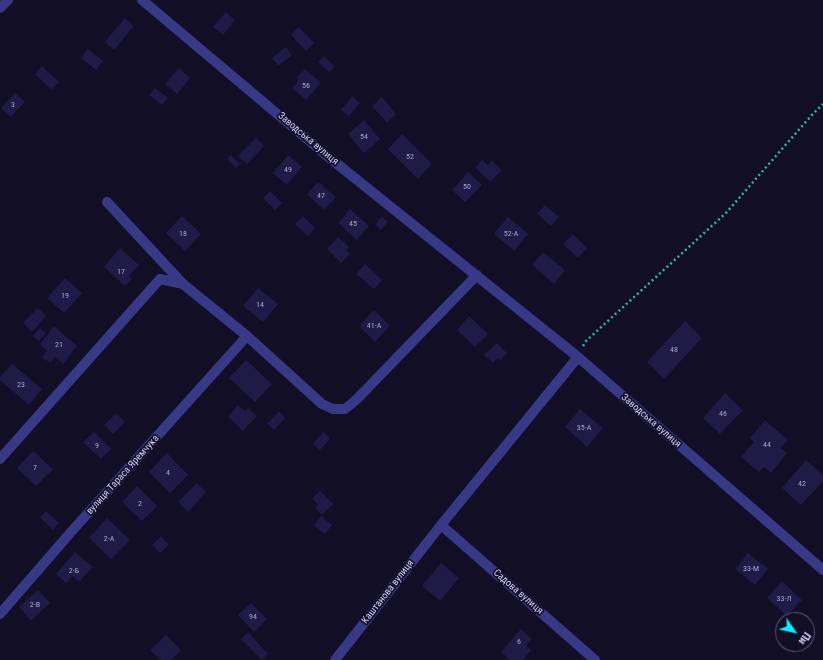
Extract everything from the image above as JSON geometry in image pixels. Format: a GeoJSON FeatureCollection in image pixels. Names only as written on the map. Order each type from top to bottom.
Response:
{"type":"FeatureCollection","features":[{"type":"Feature","properties":{"kind":"street"},"geometry":{"type":"LineString","coordinates":[[0,8],[8,0]]}},
{"type":"Feature","properties":{"kind":"street","name":"Заводська вулиця"},"geometry":{"type":"LineString","coordinates":[[142,0],[326,155],[578,357],[823,570]]}},
{"type":"Feature","properties":{"kind":"street"},"geometry":{"type":"LineString","coordinates":[[107,202],[183,284],[247,336],[322,404],[333,409],[345,409],[356,400],[477,275]]}},
{"type":"Feature","properties":{"kind":"street"},"geometry":{"type":"LineString","coordinates":[[0,458],[160,278],[183,284]]}},
{"type":"Feature","properties":{"kind":"street","name":"вулиця Тараса Яремчука"},"geometry":{"type":"LineString","coordinates":[[0,614],[71,532],[247,336]]}},
{"type":"Feature","properties":{"kind":"street","name":"Каштанова вулиця"},"geometry":{"type":"LineString","coordinates":[[335,660],[441,525],[578,357]]}},
{"type":"Feature","properties":{"kind":"street","name":"Садова вулиця"},"geometry":{"type":"LineString","coordinates":[[441,525],[595,660]]}},
{"type":"Feature","properties":{"kind":"path"},"geometry":{"type":"LineString","coordinates":[[578,357],[586,341],[726,213],[823,104]]}},
{"type":"Feature","properties":{"kind":"building"},"geometry":{"type":"Polygon","coordinates":[[[226,12],[235,20],[223,35],[213,27],[226,12]]]}},
{"type":"Feature","properties":{"kind":"building"},"geometry":{"type":"Polygon","coordinates":[[[125,18],[134,26],[114,50],[105,42],[125,18]]]}},
{"type":"Feature","properties":{"kind":"building"},"geometry":{"type":"Polygon","coordinates":[[[299,27],[314,43],[306,51],[291,35],[299,27]]]}},
{"type":"Feature","properties":{"kind":"building"},"geometry":{"type":"Polygon","coordinates":[[[286,47],[292,55],[278,66],[272,58],[286,47]]]}},
{"type":"Feature","properties":{"kind":"building"},"geometry":{"type":"Polygon","coordinates":[[[88,49],[103,61],[96,70],[81,58],[88,49]]]}},
{"type":"Feature","properties":{"kind":"building"},"geometry":{"type":"Polygon","coordinates":[[[324,56],[335,66],[329,72],[318,62],[324,56]]]}},
{"type":"Feature","properties":{"kind":"building"},"geometry":{"type":"Polygon","coordinates":[[[42,66],[59,82],[52,90],[35,74],[42,66]]]}},
{"type":"Feature","properties":{"kind":"building"},"geometry":{"type":"Polygon","coordinates":[[[179,68],[190,78],[177,94],[165,84],[179,68]]]}},
{"type":"Feature","properties":{"kind":"building"},"geometry":{"type":"Polygon","coordinates":[[[305,69],[321,83],[306,100],[292,88],[299,80],[296,78],[305,69]]]}},
{"type":"Feature","properties":{"kind":"building"},"geometry":{"type":"Polygon","coordinates":[[[155,88],[168,98],[162,105],[149,95],[155,88]]]}},
{"type":"Feature","properties":{"kind":"building"},"geometry":{"type":"Polygon","coordinates":[[[15,93],[25,102],[11,117],[1,108],[15,93]]]}},
{"type":"Feature","properties":{"kind":"building"},"geometry":{"type":"Polygon","coordinates":[[[352,96],[360,103],[349,116],[341,110],[352,96]]]}},
{"type":"Feature","properties":{"kind":"building"},"geometry":{"type":"Polygon","coordinates":[[[382,97],[396,114],[387,123],[372,106],[382,97]]]}},
{"type":"Feature","properties":{"kind":"building"},"geometry":{"type":"Polygon","coordinates":[[[364,120],[380,139],[364,153],[348,134],[364,120]]]}},
{"type":"Feature","properties":{"kind":"building"},"geometry":{"type":"Polygon","coordinates":[[[402,134],[432,164],[418,179],[388,149],[402,134]]]}},
{"type":"Feature","properties":{"kind":"building"},"geometry":{"type":"Polygon","coordinates":[[[256,138],[264,146],[247,164],[238,156],[256,138]]]}},
{"type":"Feature","properties":{"kind":"building"},"geometry":{"type":"Polygon","coordinates":[[[231,155],[240,164],[236,168],[227,159],[231,155]]]}},
{"type":"Feature","properties":{"kind":"building"},"geometry":{"type":"Polygon","coordinates":[[[288,155],[302,167],[287,185],[273,173],[288,155]]]}},
{"type":"Feature","properties":{"kind":"building"},"geometry":{"type":"Polygon","coordinates":[[[482,160],[488,165],[492,161],[502,170],[491,182],[475,168],[482,160]]]}},
{"type":"Feature","properties":{"kind":"building"},"geometry":{"type":"Polygon","coordinates":[[[468,172],[482,185],[465,202],[452,190],[468,172]]]}},
{"type":"Feature","properties":{"kind":"building"},"geometry":{"type":"Polygon","coordinates":[[[318,182],[336,197],[324,210],[307,194],[318,182]]]}},
{"type":"Feature","properties":{"kind":"building"},"geometry":{"type":"Polygon","coordinates":[[[270,191],[282,203],[275,210],[263,198],[270,191]]]}},
{"type":"Feature","properties":{"kind":"building"},"geometry":{"type":"Polygon","coordinates":[[[545,205],[559,217],[551,226],[537,214],[545,205]]]}},
{"type":"Feature","properties":{"kind":"building"},"geometry":{"type":"Polygon","coordinates":[[[350,209],[369,226],[357,240],[338,223],[350,209]]]}},
{"type":"Feature","properties":{"kind":"building"},"geometry":{"type":"Polygon","coordinates":[[[182,216],[201,234],[185,251],[166,233],[182,216]]]}},
{"type":"Feature","properties":{"kind":"building"},"geometry":{"type":"Polygon","coordinates":[[[303,216],[315,228],[308,236],[295,224],[303,216]]]}},
{"type":"Feature","properties":{"kind":"building"},"geometry":{"type":"Polygon","coordinates":[[[382,217],[388,222],[381,230],[375,224],[382,217]]]}},
{"type":"Feature","properties":{"kind":"building"},"geometry":{"type":"Polygon","coordinates":[[[508,217],[528,234],[514,251],[494,234],[508,217]]]}},
{"type":"Feature","properties":{"kind":"building"},"geometry":{"type":"Polygon","coordinates":[[[573,234],[587,248],[578,258],[563,244],[573,234]]]}},
{"type":"Feature","properties":{"kind":"building"},"geometry":{"type":"Polygon","coordinates":[[[338,237],[349,247],[346,250],[350,254],[341,263],[327,249],[338,237]]]}},
{"type":"Feature","properties":{"kind":"building"},"geometry":{"type":"Polygon","coordinates":[[[120,248],[139,265],[129,276],[132,279],[125,286],[104,267],[120,248]]]}},
{"type":"Feature","properties":{"kind":"building"},"geometry":{"type":"Polygon","coordinates":[[[543,252],[565,270],[554,284],[532,265],[543,252]]]}},
{"type":"Feature","properties":{"kind":"building"},"geometry":{"type":"Polygon","coordinates":[[[365,264],[382,280],[374,289],[356,274],[365,264]]]}},
{"type":"Feature","properties":{"kind":"building"},"geometry":{"type":"Polygon","coordinates":[[[65,278],[82,293],[64,313],[47,298],[65,278]]]}},
{"type":"Feature","properties":{"kind":"building"},"geometry":{"type":"Polygon","coordinates":[[[258,288],[278,304],[263,322],[243,306],[258,288]]]}},
{"type":"Feature","properties":{"kind":"building"},"geometry":{"type":"Polygon","coordinates":[[[38,308],[46,316],[32,332],[23,323],[38,308]]]}},
{"type":"Feature","properties":{"kind":"building"},"geometry":{"type":"Polygon","coordinates":[[[374,310],[390,326],[375,342],[359,326],[374,310]]]}},
{"type":"Feature","properties":{"kind":"building"},"geometry":{"type":"Polygon","coordinates":[[[469,316],[488,334],[475,347],[457,330],[469,316]]]}},
{"type":"Feature","properties":{"kind":"building"},"geometry":{"type":"Polygon","coordinates":[[[685,321],[702,338],[664,379],[647,362],[685,321]]]}},
{"type":"Feature","properties":{"kind":"building"},"geometry":{"type":"Polygon","coordinates":[[[54,326],[77,346],[63,364],[55,357],[50,363],[42,357],[47,351],[40,344],[54,326]]]}},
{"type":"Feature","properties":{"kind":"building"},"geometry":{"type":"Polygon","coordinates":[[[40,328],[46,333],[39,341],[33,336],[40,328]]]}},
{"type":"Feature","properties":{"kind":"building"},"geometry":{"type":"Polygon","coordinates":[[[497,343],[507,353],[500,360],[498,358],[493,363],[484,355],[497,343]]]}},
{"type":"Feature","properties":{"kind":"building"},"geometry":{"type":"Polygon","coordinates":[[[246,360],[272,384],[255,402],[229,378],[246,360]]]}},
{"type":"Feature","properties":{"kind":"building"},"geometry":{"type":"Polygon","coordinates":[[[12,364],[42,389],[29,405],[0,380],[0,377],[12,364]]]}},
{"type":"Feature","properties":{"kind":"building"},"geometry":{"type":"Polygon","coordinates":[[[725,393],[743,410],[720,434],[703,418],[725,393]]]}},
{"type":"Feature","properties":{"kind":"building"},"geometry":{"type":"Polygon","coordinates":[[[238,405],[245,411],[248,408],[257,416],[243,431],[228,417],[238,405]]]}},
{"type":"Feature","properties":{"kind":"building"},"geometry":{"type":"Polygon","coordinates":[[[580,409],[603,428],[587,447],[565,427],[580,409]]]}},
{"type":"Feature","properties":{"kind":"building"},"geometry":{"type":"Polygon","coordinates":[[[279,411],[285,418],[274,430],[267,424],[279,411]]]}},
{"type":"Feature","properties":{"kind":"building"},"geometry":{"type":"Polygon","coordinates":[[[116,413],[125,422],[113,434],[104,425],[116,413]]]}},
{"type":"Feature","properties":{"kind":"building"},"geometry":{"type":"Polygon","coordinates":[[[765,420],[788,440],[781,448],[787,453],[771,473],[764,467],[759,472],[741,457],[754,442],[750,438],[765,420]]]}},
{"type":"Feature","properties":{"kind":"building"},"geometry":{"type":"Polygon","coordinates":[[[94,432],[111,449],[101,459],[83,442],[94,432]]]}},
{"type":"Feature","properties":{"kind":"building"},"geometry":{"type":"Polygon","coordinates":[[[323,432],[330,438],[320,450],[313,444],[323,432]]]}},
{"type":"Feature","properties":{"kind":"building"},"geometry":{"type":"Polygon","coordinates":[[[33,451],[53,469],[36,486],[17,468],[33,451]]]}},
{"type":"Feature","properties":{"kind":"building"},"geometry":{"type":"Polygon","coordinates":[[[167,453],[188,475],[170,493],[149,472],[167,453]]]}},
{"type":"Feature","properties":{"kind":"building"},"geometry":{"type":"Polygon","coordinates":[[[806,460],[823,475],[823,481],[801,505],[782,488],[806,460]]]}},
{"type":"Feature","properties":{"kind":"building"},"geometry":{"type":"Polygon","coordinates":[[[197,483],[206,492],[188,512],[178,502],[197,483]]]}},
{"type":"Feature","properties":{"kind":"building"},"geometry":{"type":"Polygon","coordinates":[[[137,486],[157,506],[142,521],[122,502],[137,486]]]}},
{"type":"Feature","properties":{"kind":"building"},"geometry":{"type":"Polygon","coordinates":[[[320,491],[333,504],[322,515],[315,508],[318,504],[312,499],[320,491]]]}},
{"type":"Feature","properties":{"kind":"building"},"geometry":{"type":"Polygon","coordinates":[[[46,511],[59,523],[53,530],[40,517],[46,511]]]}},
{"type":"Feature","properties":{"kind":"building"},"geometry":{"type":"Polygon","coordinates":[[[321,516],[332,525],[325,534],[314,525],[321,516]]]}},
{"type":"Feature","properties":{"kind":"building"},"geometry":{"type":"Polygon","coordinates":[[[107,518],[130,540],[111,559],[89,538],[107,518]]]}},
{"type":"Feature","properties":{"kind":"building"},"geometry":{"type":"Polygon","coordinates":[[[161,536],[169,545],[160,553],[152,545],[161,536]]]}},
{"type":"Feature","properties":{"kind":"building"},"geometry":{"type":"Polygon","coordinates":[[[75,552],[93,567],[79,582],[73,576],[66,583],[56,574],[75,552]]]}},
{"type":"Feature","properties":{"kind":"building"},"geometry":{"type":"Polygon","coordinates":[[[748,553],[768,569],[755,585],[735,569],[748,553]]]}},
{"type":"Feature","properties":{"kind":"building"},"geometry":{"type":"Polygon","coordinates":[[[441,563],[459,578],[440,601],[422,586],[441,563]]]}},
{"type":"Feature","properties":{"kind":"building"},"geometry":{"type":"Polygon","coordinates":[[[782,581],[802,600],[791,612],[783,612],[767,598],[782,581]]]}},
{"type":"Feature","properties":{"kind":"building"},"geometry":{"type":"Polygon","coordinates":[[[38,590],[50,603],[31,621],[19,607],[38,590]]]}},
{"type":"Feature","properties":{"kind":"building"},"geometry":{"type":"Polygon","coordinates":[[[251,603],[267,619],[254,632],[238,615],[251,603]]]}},
{"type":"Feature","properties":{"kind":"building"},"geometry":{"type":"Polygon","coordinates":[[[521,629],[532,639],[526,645],[531,650],[523,660],[510,660],[501,652],[521,629]]]}},
{"type":"Feature","properties":{"kind":"building"},"geometry":{"type":"Polygon","coordinates":[[[248,632],[268,654],[262,660],[241,639],[248,632]]]}},
{"type":"Feature","properties":{"kind":"building"},"geometry":{"type":"Polygon","coordinates":[[[166,635],[181,650],[171,660],[161,660],[150,650],[166,635]]]}}]}
